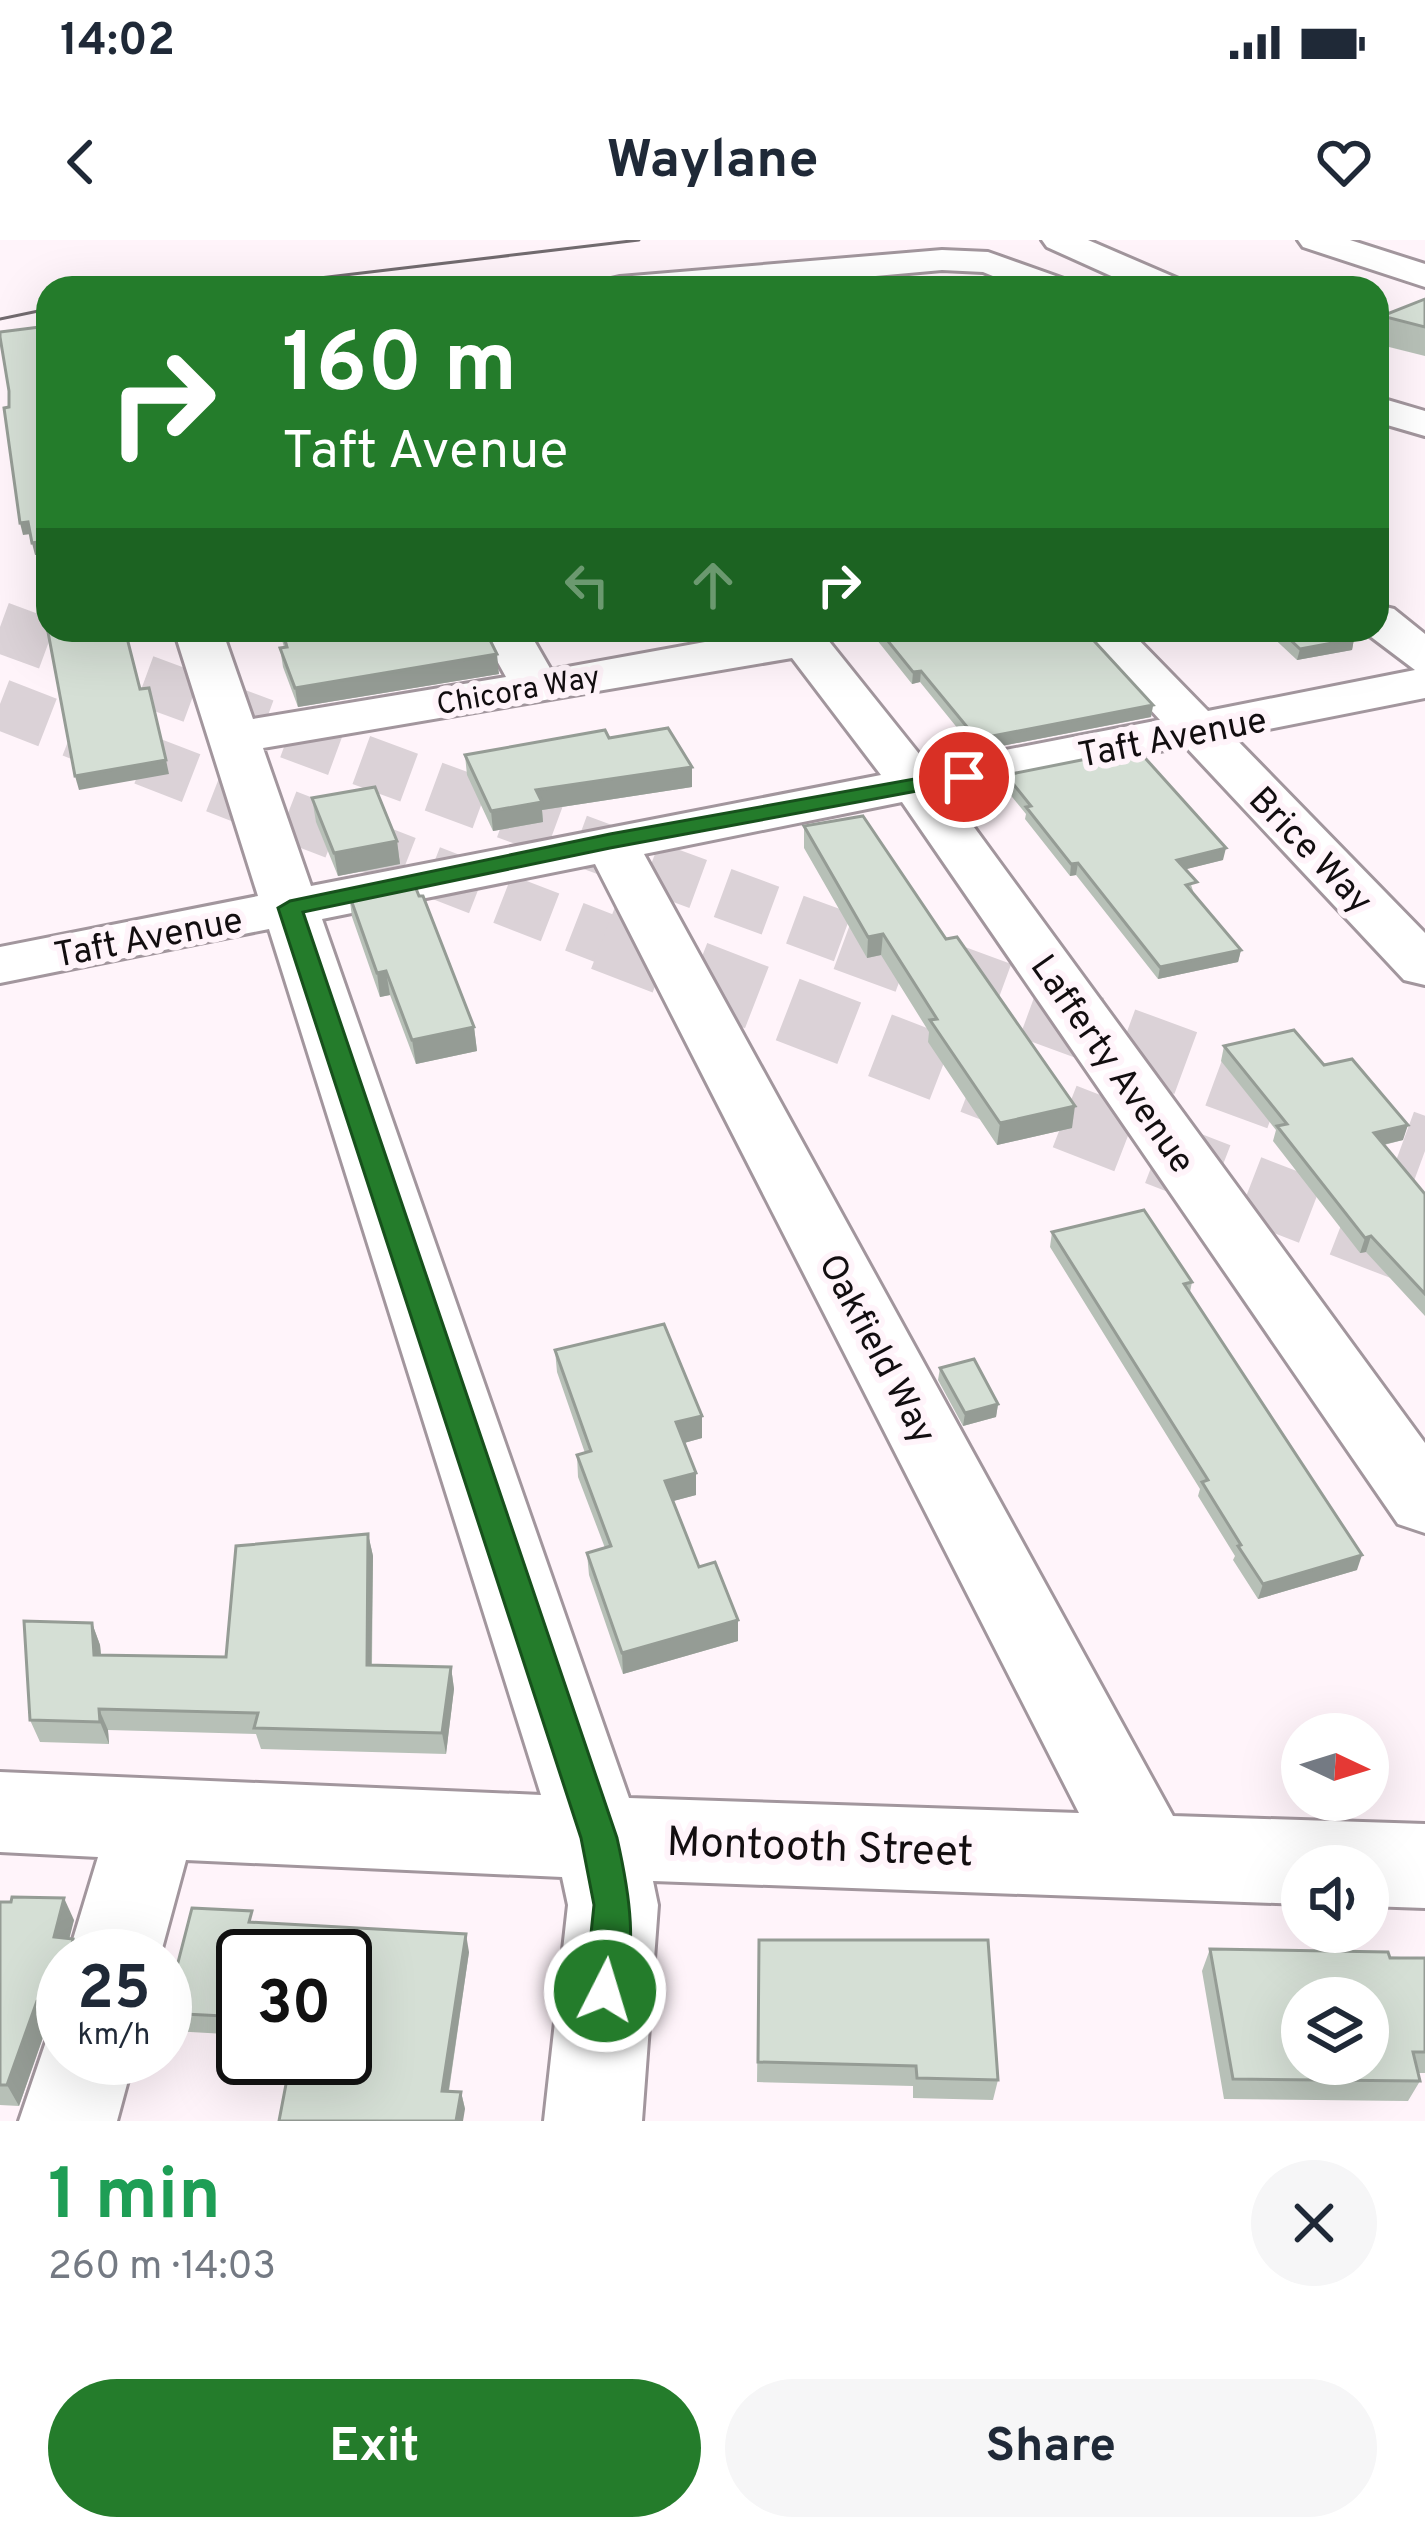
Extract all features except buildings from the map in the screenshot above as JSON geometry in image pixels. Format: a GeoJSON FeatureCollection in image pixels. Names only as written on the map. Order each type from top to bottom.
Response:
{"type":"FeatureCollection","features":[{"type":"Feature","properties":{"kind":"street"},"geometry":{"type":"LineString","coordinates":[[1059,240],[1141,276]]}},
{"type":"Feature","properties":{"kind":"street"},"geometry":{"type":"LineString","coordinates":[[1315,240],[1417,269]]}},
{"type":"Feature","properties":{"kind":"street"},"geometry":{"type":"LineString","coordinates":[[758,276],[942,260],[988,262],[1024,276]]}},
{"type":"Feature","properties":{"kind":"street"},"geometry":{"type":"LineString","coordinates":[[1389,375],[1425,384]]}},
{"type":"Feature","properties":{"kind":"street"},"geometry":{"type":"LineString","coordinates":[[1389,413],[1425,424]]}},
{"type":"Feature","properties":{"kind":"street"},"geometry":{"type":"LineString","coordinates":[[1389,629],[1425,658]]}},
{"type":"Feature","properties":{"kind":"street"},"geometry":{"type":"LineString","coordinates":[[202,642],[599,1838],[613,1905],[593,2121]]}},
{"type":"Feature","properties":{"kind":"street"},"geometry":{"type":"LineString","coordinates":[[511,642],[536,686]]}},
{"type":"Feature","properties":{"kind":"street","name":"Chicora Way"},"geometry":{"type":"LineString","coordinates":[[233,738],[768,642]]}},
{"type":"Feature","properties":{"kind":"street","name":"Lafferty Avenue"},"geometry":{"type":"LineString","coordinates":[[805,642],[916,786],[1425,1502]]}},
{"type":"Feature","properties":{"kind":"street","name":"Brice Way"},"geometry":{"type":"LineString","coordinates":[[1113,642],[1425,967]]}},
{"type":"Feature","properties":{"kind":"street","name":"Taft Avenue"},"geometry":{"type":"LineString","coordinates":[[0,965],[610,841],[1199,732],[1425,683]]}},
{"type":"Feature","properties":{"kind":"street","name":"Oakfield Way"},"geometry":{"type":"LineString","coordinates":[[610,841],[1147,1855]]}},
{"type":"Feature","properties":{"kind":"street","name":"Montooth Street"},"geometry":{"type":"LineString","coordinates":[[0,1812],[1425,1866]]}},
{"type":"Feature","properties":{"kind":"street"},"geometry":{"type":"LineString","coordinates":[[122,1929],[153,1819]]}},
{"type":"Feature","properties":{"kind":"street"},"geometry":{"type":"LineString","coordinates":[[68,2121],[78,2085]]}},
{"type":"Feature","properties":{"kind":"tunnel"},"geometry":{"type":"LineString","coordinates":[[0,627],[36,640]]}},
{"type":"Feature","properties":{"kind":"tunnel"},"geometry":{"type":"LineString","coordinates":[[41,642],[853,941]]}},
{"type":"Feature","properties":{"kind":"tunnel"},"geometry":{"type":"LineString","coordinates":[[0,704],[611,941]]}},
{"type":"Feature","properties":{"kind":"tunnel"},"geometry":{"type":"LineString","coordinates":[[603,938],[1425,1256]]}},
{"type":"Feature","properties":{"kind":"tunnel"},"geometry":{"type":"LineString","coordinates":[[845,938],[1425,1151]]}},
{"type":"Feature","properties":{"kind":"tram line"},"geometry":{"type":"LineString","coordinates":[[337,276],[639,240]]}},
{"type":"Feature","properties":{"kind":"tram line"},"geometry":{"type":"LineString","coordinates":[[0,319],[36,312]]}},
{"type":"Feature","properties":{"kind":"route"},"geometry":{"type":"LineString","coordinates":[[605,1991],[613,1905],[599,1838],[290,908],[610,841],[964,777]]}}]}
